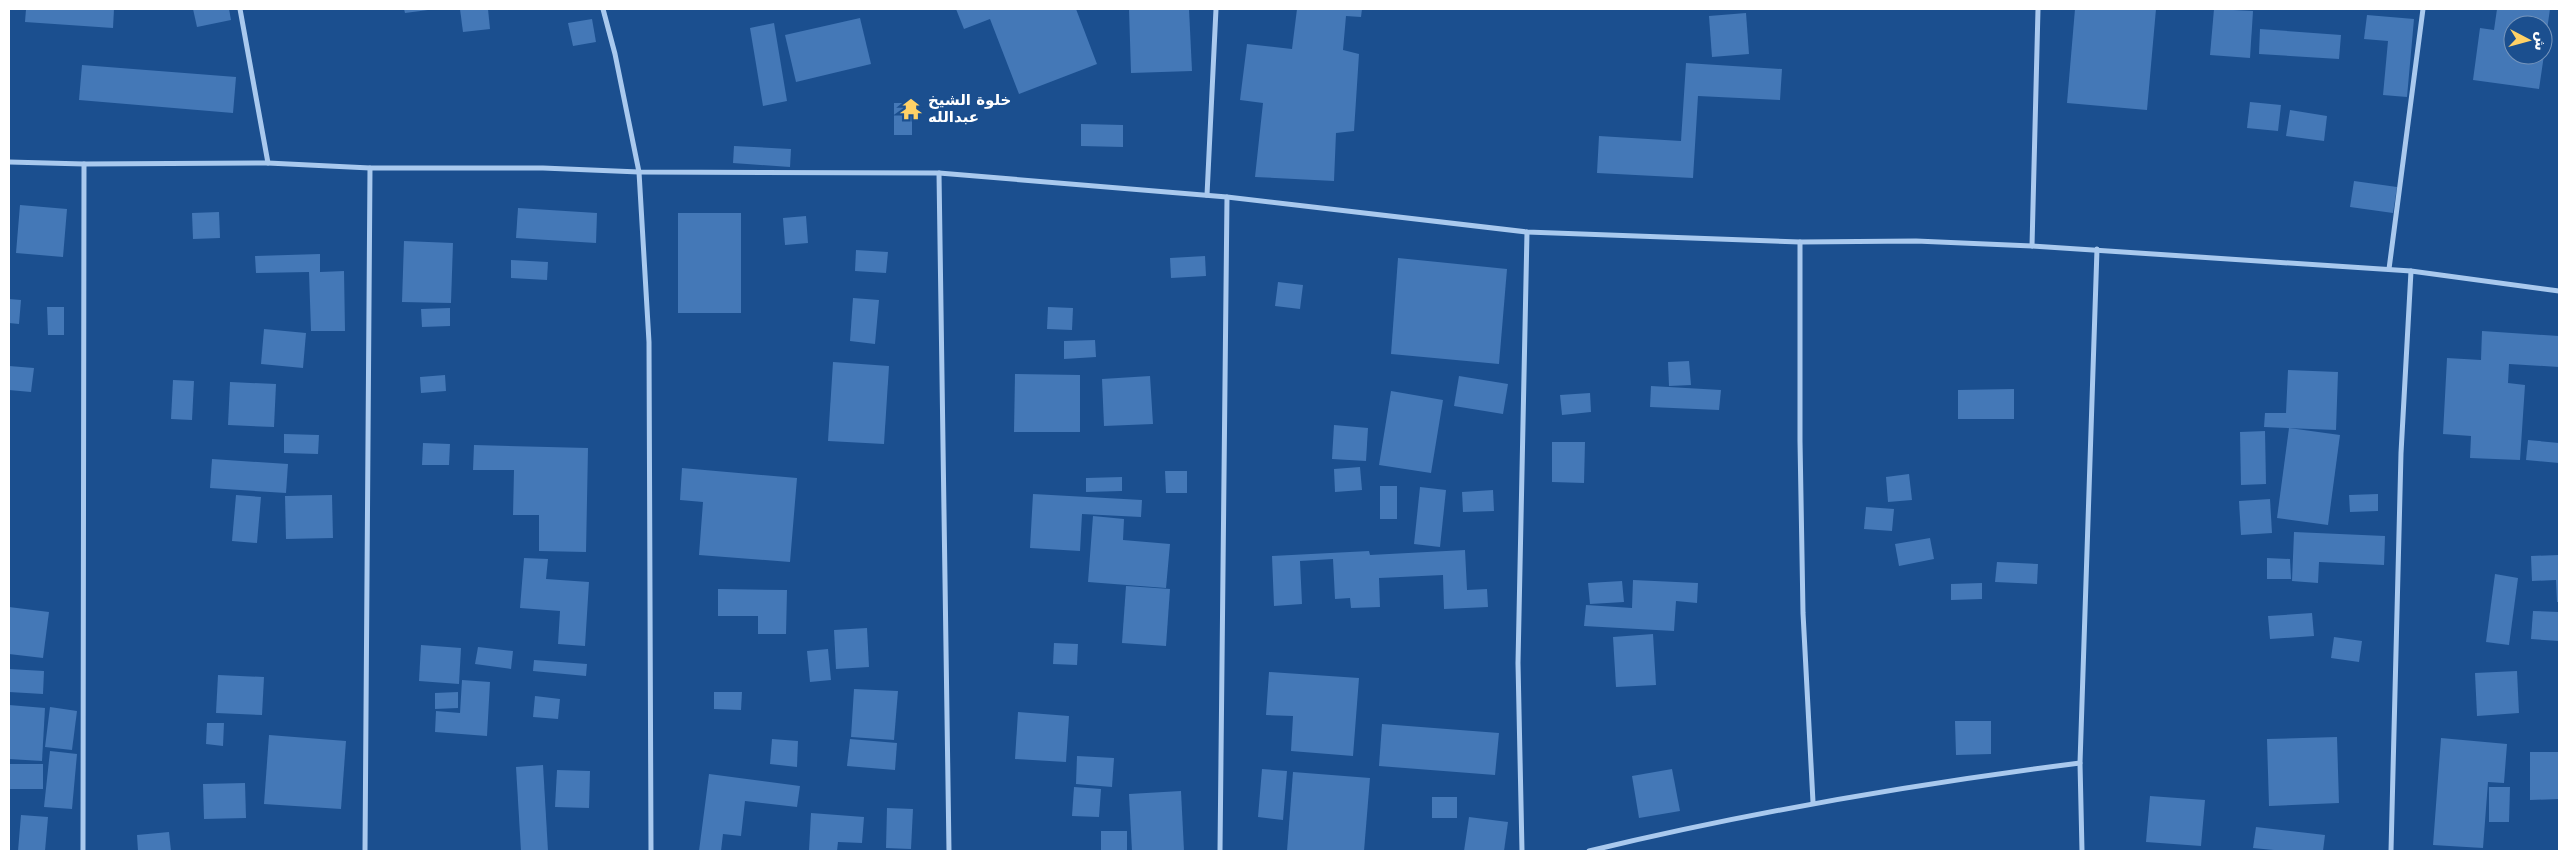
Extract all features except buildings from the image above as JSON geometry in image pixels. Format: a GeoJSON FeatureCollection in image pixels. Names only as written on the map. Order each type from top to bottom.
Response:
{"type":"FeatureCollection","features":[{"type":"Feature","properties":{"kind":"street"},"geometry":{"type":"LineString","coordinates":[[240,9],[268,163]]}},
{"type":"Feature","properties":{"kind":"street"},"geometry":{"type":"LineString","coordinates":[[602,9],[616,54],[639,172],[649,342],[651,851]]}},
{"type":"Feature","properties":{"kind":"street"},"geometry":{"type":"LineString","coordinates":[[1207,195],[1216,9]]}},
{"type":"Feature","properties":{"kind":"street"},"geometry":{"type":"LineString","coordinates":[[2032,246],[2038,9]]}},
{"type":"Feature","properties":{"kind":"street"},"geometry":{"type":"LineString","coordinates":[[2389,269],[2423,9]]}},
{"type":"Feature","properties":{"kind":"street"},"geometry":{"type":"LineString","coordinates":[[9,162],[84,164],[268,163],[370,168],[542,168],[639,172],[939,172],[1227,197],[1526,232],[1800,242],[1916,241],[2032,246],[2389,269],[2559,291]]}},
{"type":"Feature","properties":{"kind":"street"},"geometry":{"type":"LineString","coordinates":[[82,851],[84,164]]}},
{"type":"Feature","properties":{"kind":"street"},"geometry":{"type":"LineString","coordinates":[[364,851],[370,168]]}},
{"type":"Feature","properties":{"kind":"street"},"geometry":{"type":"LineString","coordinates":[[939,172],[949,851]]}},
{"type":"Feature","properties":{"kind":"street"},"geometry":{"type":"LineString","coordinates":[[1220,851],[1227,197]]}},
{"type":"Feature","properties":{"kind":"street"},"geometry":{"type":"LineString","coordinates":[[1522,851],[1518,663],[1526,232]]}},
{"type":"Feature","properties":{"kind":"street"},"geometry":{"type":"LineString","coordinates":[[1800,242],[1800,441],[1803,613],[1813,802]]}},
{"type":"Feature","properties":{"kind":"street"},"geometry":{"type":"LineString","coordinates":[[2082,851],[2080,763],[2097,250]]}},
{"type":"Feature","properties":{"kind":"street"},"geometry":{"type":"LineString","coordinates":[[2391,851],[2401,453],[2411,271]]}},
{"type":"Feature","properties":{"kind":"street"},"geometry":{"type":"LineString","coordinates":[[1589,851],[1680,829],[1813,802],[1954,779],[2080,763]]}},
{"type":"Feature","properties":{"kind":"place","name":"خلوة الشيخ عبدالله"},"geometry":{"type":"Point","coordinates":[911,109]}}]}
